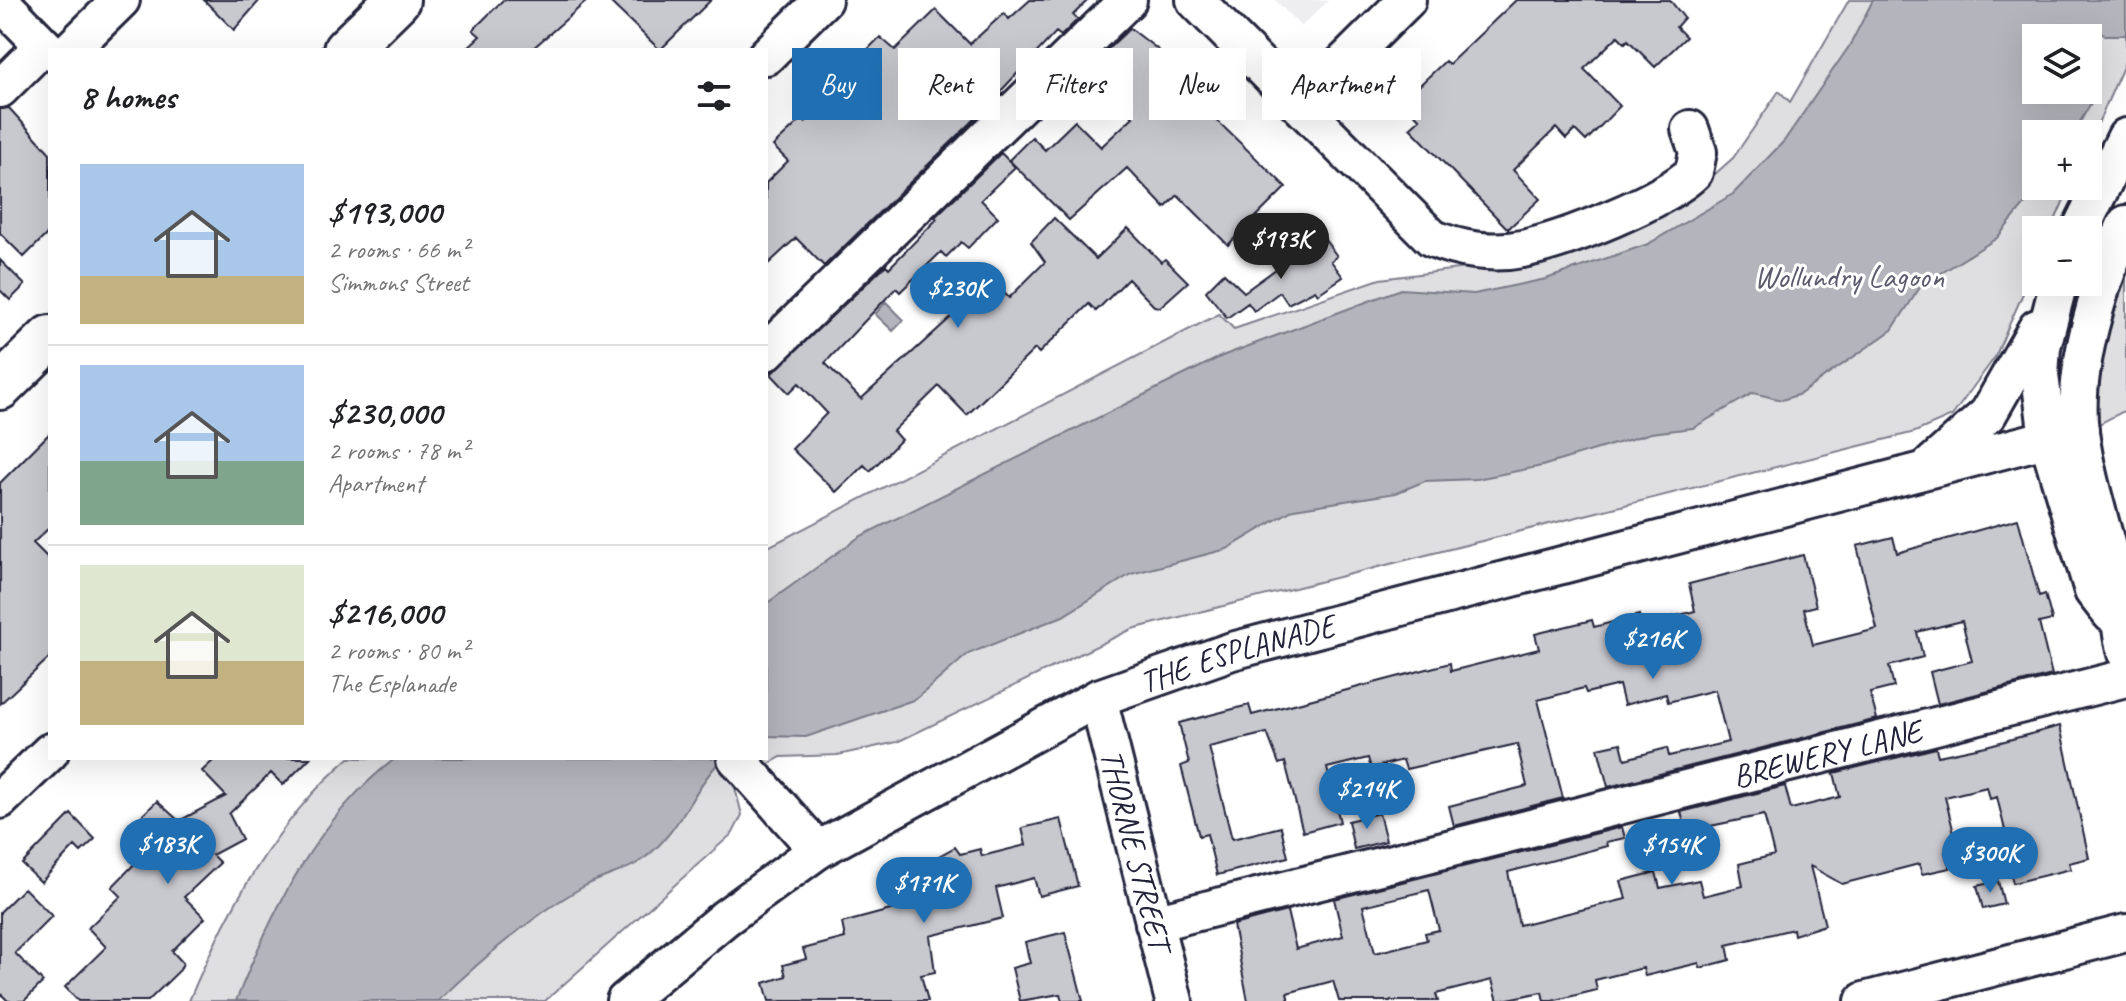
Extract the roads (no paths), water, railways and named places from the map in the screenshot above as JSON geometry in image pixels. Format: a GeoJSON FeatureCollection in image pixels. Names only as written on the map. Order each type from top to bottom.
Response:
{"type":"FeatureCollection","features":[{"type":"Feature","properties":{"kind":"main road"},"geometry":{"type":"LineString","coordinates":[[348,48],[397,0]]}},
{"type":"Feature","properties":{"kind":"main road"},"geometry":{"type":"LineString","coordinates":[[0,387],[48,340]]}},
{"type":"Feature","properties":{"kind":"street"},"geometry":{"type":"LineString","coordinates":[[55,48],[121,0]]}},
{"type":"Feature","properties":{"kind":"street"},"geometry":{"type":"LineString","coordinates":[[768,54],[823,0]]}},
{"type":"Feature","properties":{"kind":"street"},"geometry":{"type":"LineString","coordinates":[[768,350],[1128,0]]}},
{"type":"Feature","properties":{"kind":"street"},"geometry":{"type":"LineString","coordinates":[[1195,0],[1262,66]]}},
{"type":"Feature","properties":{"kind":"street"},"geometry":{"type":"LineString","coordinates":[[1359,48],[1407,0]]}},
{"type":"Feature","properties":{"kind":"street"},"geometry":{"type":"LineString","coordinates":[[0,1],[53,48]]}},
{"type":"Feature","properties":{"kind":"street"},"geometry":{"type":"LineString","coordinates":[[0,89],[48,53]]}},
{"type":"Feature","properties":{"kind":"street"},"geometry":{"type":"LineString","coordinates":[[1316,120],[1438,241],[1475,250],[1519,250],[1653,199],[1687,179],[1698,162],[1690,129]]}},
{"type":"Feature","properties":{"kind":"street"},"geometry":{"type":"LineString","coordinates":[[2087,216],[2126,137]]}},
{"type":"Feature","properties":{"kind":"street"},"geometry":{"type":"LineString","coordinates":[[2064,435],[2090,323],[2126,224]]}},
{"type":"Feature","properties":{"kind":"street","name":"THE ESPLANADE"},"geometry":{"type":"LineString","coordinates":[[1923,472],[1988,414],[2054,296]]}},
{"type":"Feature","properties":{"kind":"street"},"geometry":{"type":"LineString","coordinates":[[2055,296],[2040,375],[2064,435],[2093,591],[2122,637]]}},
{"type":"Feature","properties":{"kind":"street","name":"THE ESPLANADE"},"geometry":{"type":"LineString","coordinates":[[625,1001],[725,918],[818,850],[1098,698],[1232,651],[2064,435]]}},
{"type":"Feature","properties":{"kind":"street","name":"BREWERY LANE"},"geometry":{"type":"LineString","coordinates":[[1154,923],[2126,678]]}},
{"type":"Feature","properties":{"kind":"street","name":"THORNE STREET"},"geometry":{"type":"LineString","coordinates":[[1098,698],[1174,1001]]}},
{"type":"Feature","properties":{"kind":"street"},"geometry":{"type":"LineString","coordinates":[[0,800],[48,754]]}},
{"type":"Feature","properties":{"kind":"street"},"geometry":{"type":"LineString","coordinates":[[738,760],[818,850]]}},
{"type":"Feature","properties":{"kind":"street"},"geometry":{"type":"LineString","coordinates":[[1864,1001],[1947,991],[2126,933]]}},
{"type":"Feature","properties":{"kind":"park label","name":"Wollundry Lagoon"},"geometry":{"type":"Point","coordinates":[1849,276]}}]}
